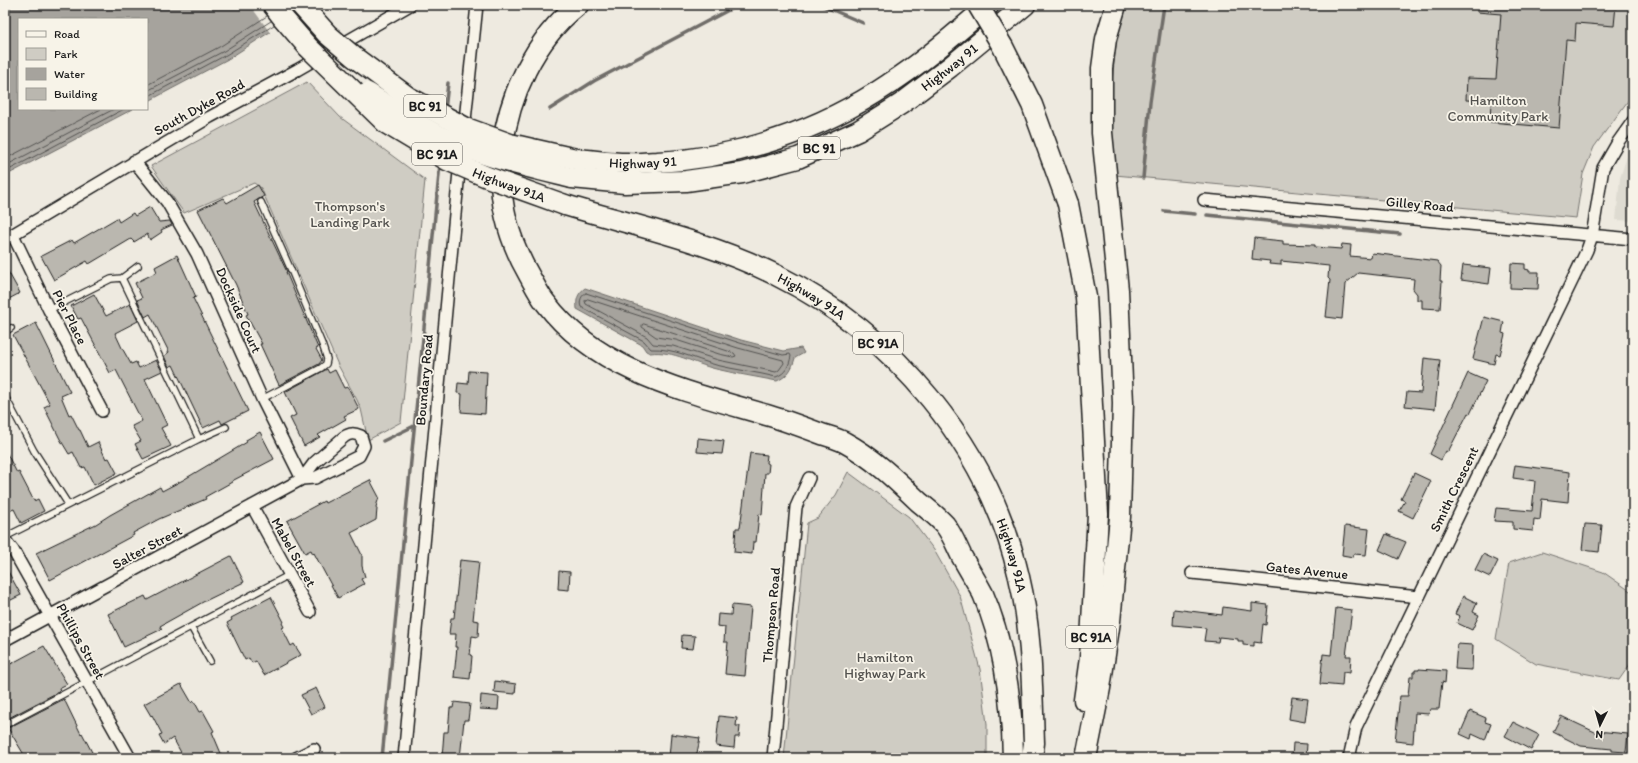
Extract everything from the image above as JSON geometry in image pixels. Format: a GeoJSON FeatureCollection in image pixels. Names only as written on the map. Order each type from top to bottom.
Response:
{"type":"FeatureCollection","features":[{"type":"Feature","properties":{"kind":"highway","name":"BC 91"},"geometry":{"type":"LineString","coordinates":[[273,5],[308,47],[329,68]]}},
{"type":"Feature","properties":{"kind":"highway","name":"Highway 91"},"geometry":{"type":"LineString","coordinates":[[301,5],[327,34],[354,57],[408,97],[466,128],[510,144],[576,158],[628,163],[684,160],[746,149],[805,129],[848,109],[890,84],[989,5]]}},
{"type":"Feature","properties":{"kind":"highway"},"geometry":{"type":"LineString","coordinates":[[578,5],[560,21],[547,37],[522,76],[505,128],[500,178],[506,220],[513,242],[524,267],[544,302],[565,325],[595,350],[658,382],[789,422],[843,442],[880,466],[945,526],[983,594],[998,638],[1008,684],[1013,758]]}},
{"type":"Feature","properties":{"kind":"highway","name":"BC 91A"},"geometry":{"type":"LineString","coordinates":[[978,5],[1003,47],[1032,105],[1068,204],[1086,297],[1098,514],[1090,658],[1075,758]]}},
{"type":"Feature","properties":{"kind":"highway","name":"Highway 91"},"geometry":{"type":"LineString","coordinates":[[329,68],[395,111],[454,143],[496,159],[572,178],[626,183],[686,181],[742,173],[798,158],[858,131],[901,104],[950,68],[1025,5]]}},
{"type":"Feature","properties":{"kind":"highway"},"geometry":{"type":"LineString","coordinates":[[1086,758],[1100,688],[1110,622],[1120,517],[1123,403],[1118,290],[1102,133],[1102,68],[1106,38],[1116,5]]}},
{"type":"Feature","properties":{"kind":"highway","name":"Highway 91A"},"geometry":{"type":"LineString","coordinates":[[329,68],[386,124],[447,160],[486,178],[565,205],[716,250],[776,275],[837,310],[887,350],[932,399],[974,461],[1000,516],[1019,577],[1030,645],[1034,743],[1032,758]]}},
{"type":"Feature","properties":{"kind":"street","name":"South Dyke Road"},"geometry":{"type":"LineString","coordinates":[[9,237],[134,161],[410,5]]}},
{"type":"Feature","properties":{"kind":"street","name":"Boundary Road"},"geometry":{"type":"LineString","coordinates":[[404,758],[456,199],[477,5]]}},
{"type":"Feature","properties":{"kind":"street","name":"Smith Crescent"},"geometry":{"type":"LineString","coordinates":[[1349,758],[1356,727],[1587,250],[1592,236],[1603,168],[1618,142],[1633,121]]}},
{"type":"Feature","properties":{"kind":"street","name":"Dockside Court"},"geometry":{"type":"LineString","coordinates":[[134,161],[167,202],[197,254],[262,399],[302,479]]}},
{"type":"Feature","properties":{"kind":"street","name":"Gilley Road"},"geometry":{"type":"LineString","coordinates":[[1204,200],[1633,239]]}},
{"type":"Feature","properties":{"kind":"street","name":"Pier Place"},"geometry":{"type":"LineString","coordinates":[[9,237],[102,411]]}},
{"type":"Feature","properties":{"kind":"street","name":"Salter Street"},"geometry":{"type":"LineString","coordinates":[[5,640],[302,479],[314,478],[358,456],[364,446],[361,436],[354,433],[344,437],[314,463],[302,479]]}},
{"type":"Feature","properties":{"kind":"street","name":"Thompson Road"},"geometry":{"type":"LineString","coordinates":[[773,758],[796,507],[809,478]]}},
{"type":"Feature","properties":{"kind":"street","name":"Mabel Street"},"geometry":{"type":"LineString","coordinates":[[252,506],[310,612]]}},
{"type":"Feature","properties":{"kind":"street","name":"Phillips Street"},"geometry":{"type":"LineString","coordinates":[[5,538],[130,758]]}},
{"type":"Feature","properties":{"kind":"street","name":"Gates Avenue"},"geometry":{"type":"LineString","coordinates":[[1192,573],[1419,597]]}},
{"type":"Feature","properties":{"kind":"street"},"geometry":{"type":"LineString","coordinates":[[296,758],[314,749]]}},
{"type":"Feature","properties":{"kind":"lane"},"geometry":{"type":"LineString","coordinates":[[261,202],[294,276],[327,359],[326,364],[321,368],[262,399]]}},
{"type":"Feature","properties":{"kind":"lane"},"geometry":{"type":"LineString","coordinates":[[49,310],[111,279],[122,278],[138,266]]}},
{"type":"Feature","properties":{"kind":"lane"},"geometry":{"type":"LineString","coordinates":[[122,278],[199,439]]}},
{"type":"Feature","properties":{"kind":"lane"},"geometry":{"type":"LineString","coordinates":[[5,332],[11,328]]}},
{"type":"Feature","properties":{"kind":"lane"},"geometry":{"type":"LineString","coordinates":[[5,396],[34,451],[68,504]]}},
{"type":"Feature","properties":{"kind":"lane"},"geometry":{"type":"LineString","coordinates":[[5,538],[68,504],[226,427]]}},
{"type":"Feature","properties":{"kind":"lane"},"geometry":{"type":"LineString","coordinates":[[5,725],[290,575]]}},
{"type":"Feature","properties":{"kind":"lane"},"geometry":{"type":"LineString","coordinates":[[190,627],[210,661]]}},
{"type":"Feature","properties":{"kind":"shaded area"},"geometry":{"type":"Polygon","coordinates":[[[1633,141],[1633,221],[1616,220],[1620,178],[1633,141]]]}},
{"type":"Feature","properties":{"kind":"green space","name":"Hamilton Community Park"},"geometry":{"type":"Polygon","coordinates":[[[1127,5],[1633,5],[1633,94],[1594,147],[1583,174],[1576,218],[1115,175],[1110,101],[1117,35],[1127,5]]]}},
{"type":"Feature","properties":{"kind":"green space","name":"Thompson's Landing Park"},"geometry":{"type":"Polygon","coordinates":[[[307,82],[340,117],[425,180],[401,422],[368,440],[361,409],[338,365],[261,188],[254,183],[184,213],[151,166],[307,82]]]}},
{"type":"Feature","properties":{"kind":"green space","name":"Hamilton Highway Park"},"geometry":{"type":"Polygon","coordinates":[[[848,472],[909,517],[934,550],[960,596],[980,669],[987,724],[987,758],[784,758],[807,523],[818,518],[836,495],[848,472]]]}},
{"type":"Feature","properties":{"kind":"green space"},"geometry":{"type":"Polygon","coordinates":[[[1542,552],[1603,572],[1633,593],[1633,660],[1619,680],[1536,664],[1496,639],[1509,563],[1542,552]]]}},
{"type":"Feature","properties":{"kind":"water"},"geometry":{"type":"Polygon","coordinates":[[[5,5],[312,5],[228,59],[148,101],[148,18],[18,18],[18,110],[131,110],[5,176],[5,5]]]}},
{"type":"Feature","properties":{"kind":"water"},"geometry":{"type":"Polygon","coordinates":[[[585,288],[741,340],[784,351],[801,348],[804,353],[795,358],[789,372],[777,381],[708,367],[676,355],[650,353],[646,351],[642,345],[577,309],[578,297],[585,288]]]}},
{"type":"Feature","properties":{"kind":"pier"},"geometry":{"type":"Polygon","coordinates":[[[250,5],[314,5],[271,34],[250,5]]]}},
{"type":"Feature","properties":{"kind":"building"},"geometry":{"type":"Polygon","coordinates":[[[1477,5],[1616,5],[1614,26],[1576,23],[1575,41],[1566,40],[1559,128],[1490,122],[1491,101],[1466,100],[1467,78],[1496,79],[1501,14],[1477,12],[1477,5]]]}},
{"type":"Feature","properties":{"kind":"building"},"geometry":{"type":"Polygon","coordinates":[[[258,185],[264,196],[254,202],[287,272],[318,348],[316,349],[322,360],[319,364],[279,385],[260,344],[262,344],[246,315],[248,314],[236,285],[198,210],[223,198],[227,203],[258,185]]]}},
{"type":"Feature","properties":{"kind":"building"},"geometry":{"type":"Polygon","coordinates":[[[150,207],[159,222],[170,221],[172,225],[161,230],[162,232],[150,240],[147,234],[134,242],[131,239],[89,264],[87,261],[54,280],[41,256],[72,240],[74,243],[117,218],[119,222],[133,213],[135,216],[150,207]]]}},
{"type":"Feature","properties":{"kind":"building"},"geometry":{"type":"Polygon","coordinates":[[[1254,238],[1283,241],[1283,244],[1315,245],[1315,247],[1341,249],[1342,244],[1351,245],[1350,256],[1371,258],[1372,253],[1437,261],[1441,266],[1440,281],[1442,281],[1440,309],[1422,308],[1422,300],[1417,300],[1417,294],[1413,289],[1414,279],[1358,273],[1345,284],[1342,319],[1326,317],[1330,280],[1328,278],[1329,266],[1281,261],[1281,265],[1269,264],[1270,261],[1252,259],[1254,238]]]}},
{"type":"Feature","properties":{"kind":"building"},"geometry":{"type":"Polygon","coordinates":[[[177,255],[196,297],[193,298],[248,411],[222,424],[220,420],[203,428],[173,365],[169,367],[164,356],[169,352],[150,314],[145,317],[137,300],[142,298],[135,283],[157,272],[155,267],[177,255]]]}},
{"type":"Feature","properties":{"kind":"building"},"geometry":{"type":"Polygon","coordinates":[[[1511,263],[1525,264],[1525,269],[1529,270],[1529,272],[1539,272],[1538,289],[1510,288],[1511,263]]]}},
{"type":"Feature","properties":{"kind":"building"},"geometry":{"type":"Polygon","coordinates":[[[1463,265],[1491,268],[1489,284],[1461,280],[1463,265]]]}},
{"type":"Feature","properties":{"kind":"building"},"geometry":{"type":"Polygon","coordinates":[[[5,266],[20,293],[5,301],[5,266]]]}},
{"type":"Feature","properties":{"kind":"building"},"geometry":{"type":"Polygon","coordinates":[[[94,294],[106,316],[130,304],[138,321],[115,333],[122,348],[131,364],[136,362],[139,368],[156,360],[162,371],[145,379],[167,425],[161,428],[171,446],[143,459],[135,444],[141,441],[132,426],[142,421],[116,370],[110,373],[81,318],[78,319],[71,306],[94,294]]]}},
{"type":"Feature","properties":{"kind":"building"},"geometry":{"type":"Polygon","coordinates":[[[1484,317],[1504,322],[1502,333],[1505,334],[1500,355],[1496,354],[1494,364],[1473,359],[1484,317]]]}},
{"type":"Feature","properties":{"kind":"building"},"geometry":{"type":"Polygon","coordinates":[[[36,323],[70,392],[61,396],[69,415],[71,414],[88,447],[98,442],[106,459],[109,458],[117,473],[94,485],[85,467],[81,468],[73,452],[69,454],[60,439],[44,407],[50,404],[13,335],[36,323]]]}},
{"type":"Feature","properties":{"kind":"building"},"geometry":{"type":"Polygon","coordinates":[[[1424,358],[1440,360],[1435,409],[1405,406],[1407,392],[1421,393],[1424,358]]]}},
{"type":"Feature","properties":{"kind":"building"},"geometry":{"type":"Polygon","coordinates":[[[327,369],[329,373],[335,370],[344,388],[348,387],[359,409],[344,416],[346,419],[318,435],[320,437],[304,446],[290,418],[296,415],[285,392],[327,369]]]}},
{"type":"Feature","properties":{"kind":"building"},"geometry":{"type":"Polygon","coordinates":[[[469,371],[487,372],[485,414],[461,412],[462,394],[457,393],[458,383],[468,384],[469,371]]]}},
{"type":"Feature","properties":{"kind":"building"},"geometry":{"type":"Polygon","coordinates":[[[1468,373],[1486,381],[1470,414],[1468,413],[1448,452],[1446,451],[1441,460],[1430,454],[1468,373]]]}},
{"type":"Feature","properties":{"kind":"building"},"geometry":{"type":"Polygon","coordinates":[[[260,432],[274,459],[232,481],[205,497],[206,499],[159,519],[133,533],[134,535],[50,580],[36,553],[96,524],[160,487],[162,491],[183,480],[247,442],[246,440],[260,432]]]}},
{"type":"Feature","properties":{"kind":"building"},"geometry":{"type":"Polygon","coordinates":[[[698,438],[724,441],[722,454],[697,452],[698,438]]]}},
{"type":"Feature","properties":{"kind":"building"},"geometry":{"type":"Polygon","coordinates":[[[5,450],[17,473],[19,472],[34,501],[38,499],[44,511],[21,523],[14,509],[9,511],[5,503],[5,450]]]}},
{"type":"Feature","properties":{"kind":"building"},"geometry":{"type":"Polygon","coordinates":[[[750,453],[767,455],[766,463],[769,464],[768,473],[765,473],[762,515],[759,514],[756,542],[753,542],[752,554],[734,552],[736,528],[740,528],[750,453]]]}},
{"type":"Feature","properties":{"kind":"building"},"geometry":{"type":"Polygon","coordinates":[[[1515,465],[1570,472],[1568,502],[1542,499],[1540,520],[1534,519],[1533,531],[1513,529],[1513,522],[1494,521],[1496,508],[1532,511],[1535,481],[1513,478],[1515,465]]]}},
{"type":"Feature","properties":{"kind":"building"},"geometry":{"type":"Polygon","coordinates":[[[1414,473],[1431,481],[1413,518],[1399,511],[1405,501],[1401,499],[1414,473]]]}},
{"type":"Feature","properties":{"kind":"building"},"geometry":{"type":"Polygon","coordinates":[[[370,480],[379,497],[376,507],[376,520],[351,533],[362,555],[362,566],[365,577],[361,579],[364,584],[338,598],[314,553],[313,554],[311,550],[305,553],[287,521],[324,501],[325,503],[370,480]]]}},
{"type":"Feature","properties":{"kind":"building"},"geometry":{"type":"Polygon","coordinates":[[[1585,524],[1602,525],[1599,552],[1582,550],[1585,524]]]}},
{"type":"Feature","properties":{"kind":"building"},"geometry":{"type":"Polygon","coordinates":[[[1345,526],[1369,529],[1366,555],[1354,554],[1353,557],[1342,555],[1345,526]]]}},
{"type":"Feature","properties":{"kind":"building"},"geometry":{"type":"Polygon","coordinates":[[[1386,534],[1406,542],[1398,559],[1379,550],[1386,534]]]}},
{"type":"Feature","properties":{"kind":"building"},"geometry":{"type":"Polygon","coordinates":[[[1483,554],[1498,561],[1490,577],[1475,570],[1483,554]]]}},
{"type":"Feature","properties":{"kind":"building"},"geometry":{"type":"Polygon","coordinates":[[[231,556],[244,582],[203,602],[160,626],[162,629],[124,647],[108,614],[145,596],[147,600],[231,556]]]}},
{"type":"Feature","properties":{"kind":"building"},"geometry":{"type":"Polygon","coordinates":[[[460,560],[479,562],[473,620],[479,621],[478,637],[472,636],[470,679],[454,677],[457,647],[455,647],[456,634],[449,634],[451,618],[454,618],[460,560]]]}},
{"type":"Feature","properties":{"kind":"building"},"geometry":{"type":"Polygon","coordinates":[[[5,566],[21,595],[5,603],[5,566]]]}},
{"type":"Feature","properties":{"kind":"building"},"geometry":{"type":"Polygon","coordinates":[[[559,571],[570,572],[569,590],[558,589],[559,571]]]}},
{"type":"Feature","properties":{"kind":"building"},"geometry":{"type":"Polygon","coordinates":[[[1463,596],[1477,603],[1473,612],[1479,615],[1472,630],[1457,623],[1460,616],[1455,614],[1463,596]]]}},
{"type":"Feature","properties":{"kind":"building"},"geometry":{"type":"Polygon","coordinates":[[[271,597],[284,622],[282,623],[284,627],[282,628],[291,646],[294,644],[301,655],[264,675],[256,661],[252,663],[249,658],[245,660],[227,623],[232,620],[231,618],[271,597]]]}},
{"type":"Feature","properties":{"kind":"building"},"geometry":{"type":"Polygon","coordinates":[[[1252,603],[1268,605],[1266,625],[1263,624],[1261,643],[1254,642],[1254,646],[1243,645],[1243,641],[1238,641],[1238,639],[1219,637],[1218,642],[1204,641],[1206,628],[1173,625],[1174,609],[1222,615],[1223,607],[1252,611],[1252,603]]]}},
{"type":"Feature","properties":{"kind":"building"},"geometry":{"type":"Polygon","coordinates":[[[732,605],[751,607],[745,676],[725,674],[728,642],[724,642],[725,627],[717,626],[718,614],[731,615],[732,605]]]}},
{"type":"Feature","properties":{"kind":"building"},"geometry":{"type":"Polygon","coordinates":[[[1336,608],[1352,610],[1346,656],[1351,656],[1350,673],[1343,672],[1342,686],[1320,684],[1323,654],[1331,655],[1336,608]]]}},
{"type":"Feature","properties":{"kind":"building"},"geometry":{"type":"Polygon","coordinates":[[[682,635],[695,636],[693,649],[681,648],[682,635]]]}},
{"type":"Feature","properties":{"kind":"building"},"geometry":{"type":"Polygon","coordinates":[[[1457,644],[1473,645],[1472,670],[1455,669],[1457,644]]]}},
{"type":"Feature","properties":{"kind":"building"},"geometry":{"type":"Polygon","coordinates":[[[44,646],[67,684],[59,688],[60,691],[5,720],[5,667],[44,646]]]}},
{"type":"Feature","properties":{"kind":"building"},"geometry":{"type":"Polygon","coordinates":[[[1419,669],[1446,671],[1445,683],[1442,682],[1439,709],[1430,709],[1429,714],[1415,713],[1413,743],[1395,741],[1400,696],[1408,696],[1410,677],[1413,677],[1413,672],[1419,669]]]}},
{"type":"Feature","properties":{"kind":"building"},"geometry":{"type":"Polygon","coordinates":[[[495,681],[516,684],[515,694],[494,692],[495,681]]]}},
{"type":"Feature","properties":{"kind":"building"},"geometry":{"type":"Polygon","coordinates":[[[181,684],[192,703],[194,701],[200,712],[203,711],[214,731],[212,732],[223,758],[184,758],[173,738],[164,744],[159,735],[162,734],[152,715],[151,716],[144,704],[181,684]]]}},
{"type":"Feature","properties":{"kind":"building"},"geometry":{"type":"Polygon","coordinates":[[[316,688],[325,707],[311,714],[301,695],[316,688]]]}},
{"type":"Feature","properties":{"kind":"building"},"geometry":{"type":"Polygon","coordinates":[[[481,695],[499,697],[498,710],[480,709],[481,695]]]}},
{"type":"Feature","properties":{"kind":"building"},"geometry":{"type":"Polygon","coordinates":[[[1292,697],[1308,699],[1305,722],[1289,719],[1292,697]]]}},
{"type":"Feature","properties":{"kind":"building"},"geometry":{"type":"Polygon","coordinates":[[[64,699],[81,734],[82,733],[95,758],[26,758],[8,728],[64,699]]]}},
{"type":"Feature","properties":{"kind":"building"},"geometry":{"type":"Polygon","coordinates":[[[454,702],[470,704],[468,720],[464,720],[460,758],[442,758],[444,732],[448,732],[450,708],[453,708],[454,702]]]}},
{"type":"Feature","properties":{"kind":"building"},"geometry":{"type":"Polygon","coordinates":[[[1470,711],[1486,718],[1485,722],[1491,724],[1485,740],[1472,734],[1471,739],[1460,734],[1470,711]]]}},
{"type":"Feature","properties":{"kind":"building"},"geometry":{"type":"Polygon","coordinates":[[[719,716],[737,718],[736,726],[740,726],[739,737],[735,737],[734,748],[716,746],[719,716]]]}},
{"type":"Feature","properties":{"kind":"building"},"geometry":{"type":"Polygon","coordinates":[[[1561,716],[1597,733],[1597,731],[1628,734],[1626,752],[1581,746],[1553,732],[1561,716]]]}},
{"type":"Feature","properties":{"kind":"building"},"geometry":{"type":"Polygon","coordinates":[[[1513,722],[1539,735],[1531,750],[1505,736],[1513,722]]]}},
{"type":"Feature","properties":{"kind":"building"},"geometry":{"type":"Polygon","coordinates":[[[671,734],[700,738],[696,758],[669,758],[671,734]]]}},
{"type":"Feature","properties":{"kind":"building"},"geometry":{"type":"Polygon","coordinates":[[[1293,743],[1307,744],[1306,758],[1292,758],[1293,743]]]}},
{"type":"Feature","properties":{"kind":"waterway"},"geometry":{"type":"LineString","coordinates":[[550,109],[594,81],[738,5]]}},
{"type":"Feature","properties":{"kind":"waterway"},"geometry":{"type":"LineString","coordinates":[[821,5],[863,23]]}},
{"type":"Feature","properties":{"kind":"waterway"},"geometry":{"type":"LineString","coordinates":[[1143,178],[1150,102],[1164,5]]}},
{"type":"Feature","properties":{"kind":"waterway"},"geometry":{"type":"LineString","coordinates":[[445,110],[448,83]]}},
{"type":"Feature","properties":{"kind":"waterway"},"geometry":{"type":"LineString","coordinates":[[382,758],[440,164]]}},
{"type":"Feature","properties":{"kind":"waterway"},"geometry":{"type":"LineString","coordinates":[[1164,211],[1195,214]]}},
{"type":"Feature","properties":{"kind":"waterway"},"geometry":{"type":"LineString","coordinates":[[1207,215],[1400,234]]}},
{"type":"Feature","properties":{"kind":"waterway"},"geometry":{"type":"LineString","coordinates":[[383,441],[414,426]]}}]}
